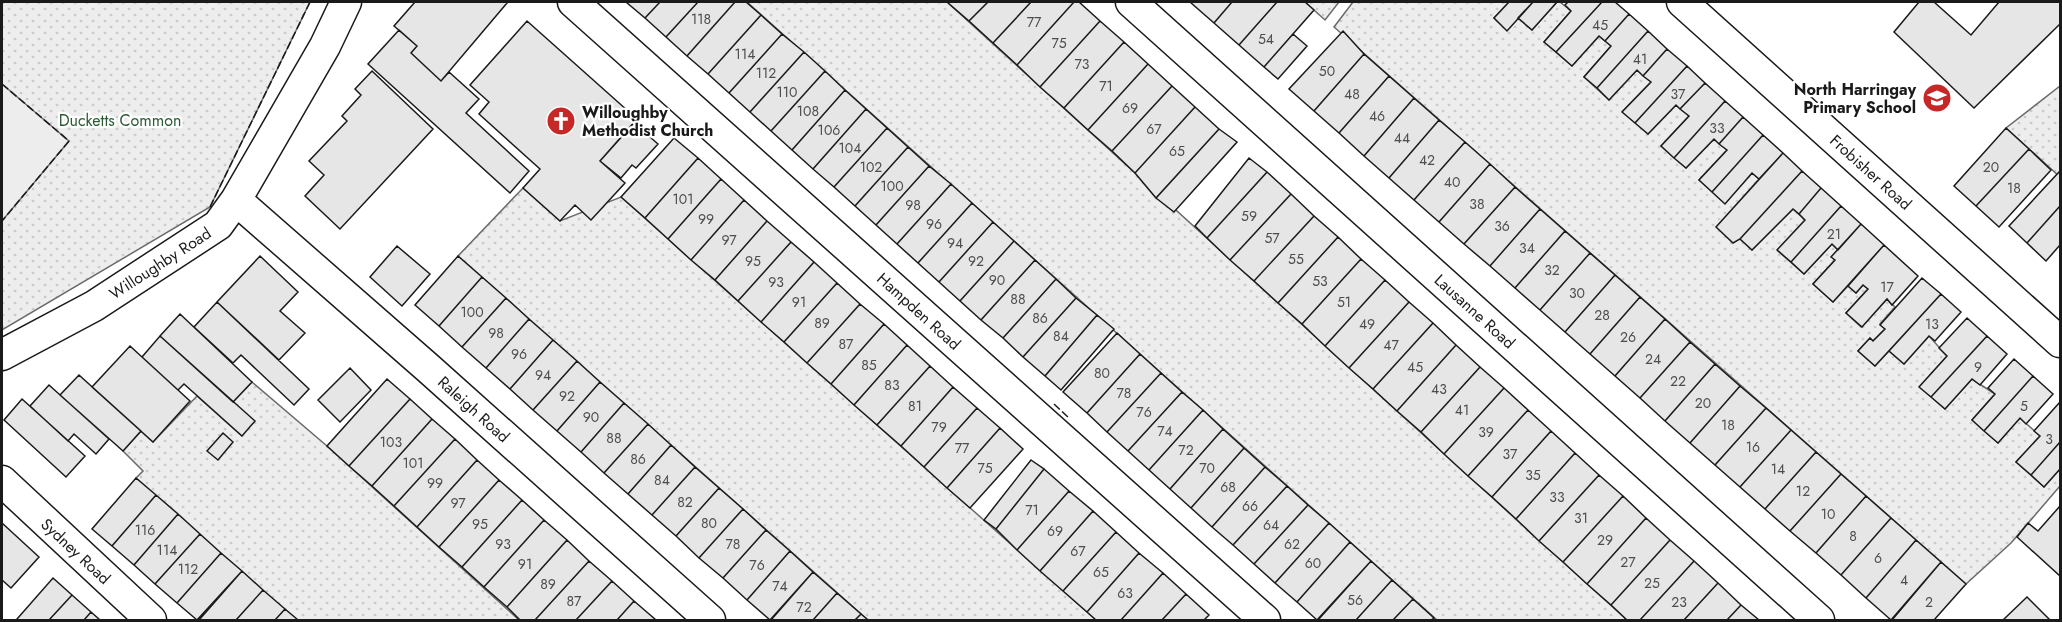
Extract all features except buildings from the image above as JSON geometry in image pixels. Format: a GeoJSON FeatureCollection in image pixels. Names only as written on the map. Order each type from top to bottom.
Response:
{"type":"FeatureCollection","features":[{"type":"Feature","properties":{"kind":"street","name":"Willoughby Road"},"geometry":{"type":"LineString","coordinates":[[2,355],[94,306],[218,225],[236,200],[325,46],[346,2]]}},
{"type":"Feature","properties":{"kind":"street","name":"Hampden Road"},"geometry":{"type":"LineString","coordinates":[[573,2],[1265,621]]}},
{"type":"Feature","properties":{"kind":"street","name":"Lausanne Road"},"geometry":{"type":"LineString","coordinates":[[1131,2],[1819,621]]}},
{"type":"Feature","properties":{"kind":"street","name":"Frobisher Road"},"geometry":{"type":"LineString","coordinates":[[1682,2],[2061,342]]}},
{"type":"Feature","properties":{"kind":"street","name":"Raleigh Road"},"geometry":{"type":"LineString","coordinates":[[236,200],[420,360],[710,621]]}},
{"type":"Feature","properties":{"kind":"street","name":"Sydney Road"},"geometry":{"type":"LineString","coordinates":[[2,481],[151,621]]}},
{"type":"Feature","properties":{"kind":"green space","name":"Ducketts Common"},"geometry":{"type":"Polygon","coordinates":[[[2,2],[310,2],[210,207],[2,330],[2,2]]]}},
{"type":"Feature","properties":{"kind":"green space"},"geometry":{"type":"Polygon","coordinates":[[[747,2],[947,2],[1627,620],[1437,620],[747,2]]]}},
{"type":"Feature","properties":{"kind":"green space"},"geometry":{"type":"Polygon","coordinates":[[[1305,2],[1339,2],[1325,20],[1305,2]]]}},
{"type":"Feature","properties":{"kind":"green space"},"geometry":{"type":"Polygon","coordinates":[[[1353,2],[1509,2],[1494,18],[1507,30],[1518,18],[1532,30],[1557,2],[1560,2],[1571,11],[1544,42],[1572,66],[1599,36],[1611,46],[1584,77],[1609,100],[1637,70],[1651,82],[1623,111],[1648,134],[1676,105],[1689,116],[1661,146],[1686,168],[1714,139],[1727,150],[1699,180],[1725,203],[1752,173],[1759,179],[1717,227],[1738,237],[1752,250],[1793,209],[1805,220],[1778,251],[1804,274],[1832,244],[1838,250],[1832,257],[1835,260],[1813,284],[1833,302],[1848,286],[1856,293],[1863,285],[1868,289],[1846,313],[1861,327],[1887,299],[1895,307],[1880,324],[1885,329],[1873,341],[1870,338],[1858,351],[1875,366],[1889,351],[1904,364],[1929,336],[1947,356],[1920,387],[1945,409],[1972,379],[1995,394],[1972,420],[1998,443],[2020,418],[2040,436],[2016,462],[2044,487],[2060,469],[2060,486],[2011,543],[1966,584],[1334,27],[1353,2]]]}},
{"type":"Feature","properties":{"kind":"green space"},"geometry":{"type":"Polygon","coordinates":[[[2060,86],[2060,177],[2006,128],[2060,86]]]}},
{"type":"Feature","properties":{"kind":"green space"},"geometry":{"type":"Polygon","coordinates":[[[523,188],[560,221],[621,197],[1096,620],[868,620],[458,256],[523,188]]]}},
{"type":"Feature","properties":{"kind":"green space"},"geometry":{"type":"Polygon","coordinates":[[[252,382],[327,446],[519,620],[295,620],[136,478],[143,471],[123,451],[141,431],[153,442],[197,396],[241,435],[233,402],[252,382]]]}},
{"type":"Feature","properties":{"kind":"shaded area"},"geometry":{"type":"Polygon","coordinates":[[[2,84],[69,141],[2,221],[2,84]]]}},
{"type":"Feature","properties":{"kind":"fence"},"geometry":{"type":"LineString","coordinates":[[210,207],[310,2]]}},
{"type":"Feature","properties":{"kind":"fence"},"geometry":{"type":"LineString","coordinates":[[2,84],[69,141],[2,221]]}},
{"type":"Feature","properties":{"kind":"fence"},"geometry":{"type":"LineString","coordinates":[[1054,404],[1069,418]]}},
{"type":"Feature","properties":{"kind":"place","name":"North Harringay Primary School"},"geometry":{"type":"Point","coordinates":[1937,98]}},
{"type":"Feature","properties":{"kind":"place","name":"Willoughby Methodist Church"},"geometry":{"type":"Point","coordinates":[561,121]}}]}
